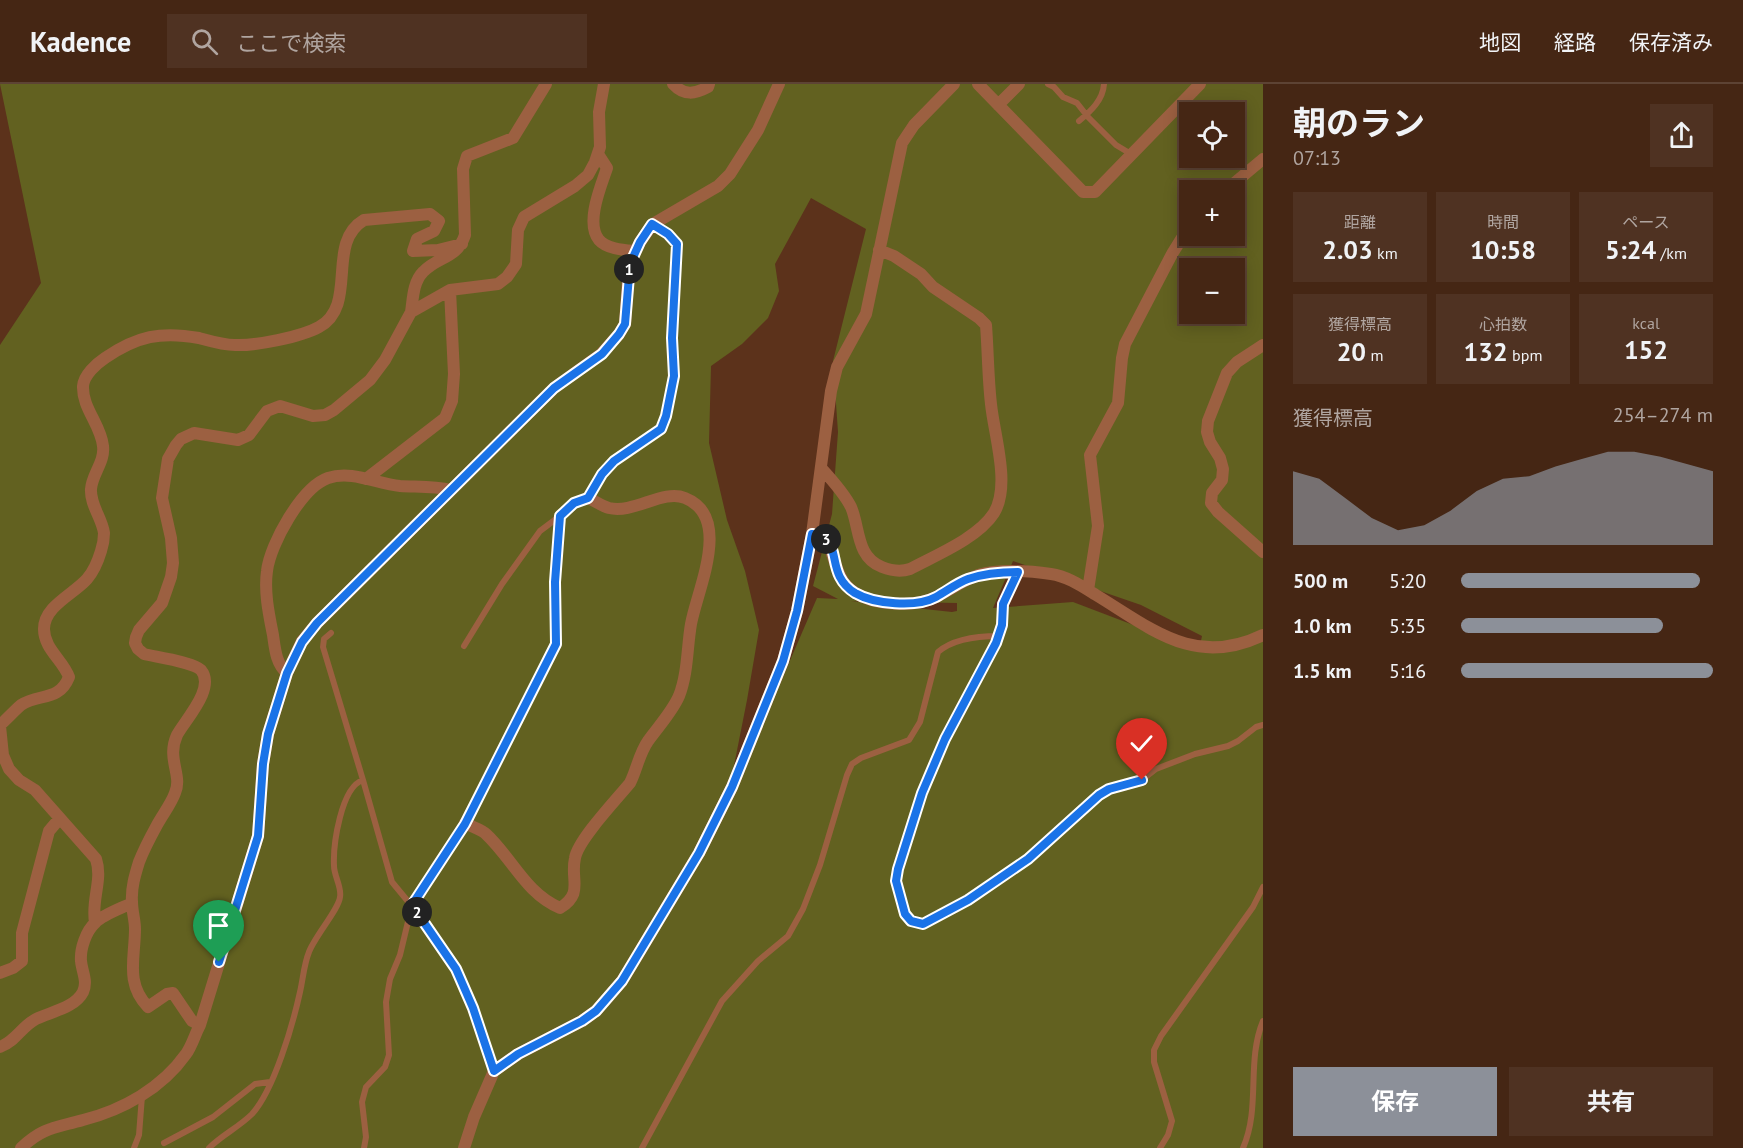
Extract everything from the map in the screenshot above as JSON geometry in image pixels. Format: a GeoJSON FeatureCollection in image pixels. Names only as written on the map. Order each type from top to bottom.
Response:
{"type":"FeatureCollection","features":[{"type":"Feature","properties":{"kind":"street"},"geometry":{"type":"LineString","coordinates":[[200,1025],[192,1021],[173,993],[167,994],[148,1007],[142,1001],[132,967],[135,929],[132,888],[140,861],[178,786],[172,760],[172,748],[178,734],[198,705],[204,689],[201,670],[144,654],[135,643],[139,630],[162,603],[171,577],[173,563],[171,538],[162,498],[168,459],[181,439],[194,433],[238,440],[249,435],[261,417],[272,408],[288,407],[313,416],[325,415],[370,380],[385,360],[411,312],[416,284],[424,271],[453,253],[462,244],[465,235],[463,168],[467,156],[513,138],[546,84]]}},
{"type":"Feature","properties":{"kind":"street"},"geometry":{"type":"LineString","coordinates":[[411,312],[450,290],[498,284],[507,277],[516,264],[518,230],[524,217],[575,186],[588,175],[600,147],[599,112],[604,84]]}},
{"type":"Feature","properties":{"kind":"street"},"geometry":{"type":"LineString","coordinates":[[673,84],[686,93],[697,93],[709,84]]}},
{"type":"Feature","properties":{"kind":"street"},"geometry":{"type":"LineString","coordinates":[[21,1148],[34,1136],[49,1128],[115,1110],[167,1077],[188,1052],[200,1025],[258,836],[263,764],[268,734],[287,673],[302,642],[317,623],[554,388],[602,354],[625,324],[630,264],[634,251],[652,224],[718,186],[730,174],[758,130],[779,84]]}},
{"type":"Feature","properties":{"kind":"street"},"geometry":{"type":"LineString","coordinates":[[464,1148],[474,1117],[494,1071],[518,1054],[582,1021],[596,1011],[622,981],[699,853],[732,787],[783,661],[797,611],[812,534],[831,392],[837,366],[866,314],[902,143],[914,125],[954,84]]}},
{"type":"Feature","properties":{"kind":"street"},"geometry":{"type":"LineString","coordinates":[[978,84],[1083,192],[1095,192],[1200,84]]}},
{"type":"Feature","properties":{"kind":"street"},"geometry":{"type":"LineString","coordinates":[[998,105],[1019,84]]}},
{"type":"Feature","properties":{"kind":"street"},"geometry":{"type":"LineString","coordinates":[[598,154],[607,168],[594,215],[594,228],[599,240],[605,244],[634,251]]}},
{"type":"Feature","properties":{"kind":"street"},"geometry":{"type":"LineString","coordinates":[[1238,180],[1263,159]]}},
{"type":"Feature","properties":{"kind":"street"},"geometry":{"type":"LineString","coordinates":[[0,1047],[9,1044],[27,1024],[63,1008],[81,995],[85,981],[81,961],[82,949],[95,922],[93,909],[100,870],[96,859],[35,790],[19,780],[9,769],[3,755],[0,726],[23,704],[53,695],[66,685],[69,677],[63,664],[48,644],[44,631],[45,621],[53,609],[86,580],[93,570],[103,542],[104,532],[92,498],[91,488],[103,458],[103,445],[84,398],[83,383],[88,374],[115,351],[144,337],[182,335],[235,345],[289,338],[318,327],[327,321],[339,298],[343,258],[348,238],[356,225],[364,220],[430,214],[439,221],[434,231],[417,239],[413,251],[438,250],[462,244]]}},
{"type":"Feature","properties":{"kind":"street"},"geometry":{"type":"LineString","coordinates":[[1089,590],[1098,526],[1090,455],[1118,403],[1125,344],[1179,243]]}},
{"type":"Feature","properties":{"kind":"street"},"geometry":{"type":"LineString","coordinates":[[822,469],[850,507],[861,547],[878,565],[889,570],[910,569],[960,542],[978,530],[993,515],[999,503],[1002,489],[999,449],[991,404],[987,325],[933,287],[921,274],[894,256],[879,250]]}},
{"type":"Feature","properties":{"kind":"street"},"geometry":{"type":"LineString","coordinates":[[366,479],[445,418],[453,401],[450,290]]}},
{"type":"Feature","properties":{"kind":"street"},"geometry":{"type":"LineString","coordinates":[[1263,345],[1237,362],[1227,373],[1207,432],[1223,469],[1222,480],[1212,494],[1211,503],[1263,552]]}},
{"type":"Feature","properties":{"kind":"street"},"geometry":{"type":"LineString","coordinates":[[287,673],[281,668],[276,653],[269,614],[266,572],[270,554],[298,501],[315,484],[329,477],[345,475],[399,486],[435,486],[451,490]]}},
{"type":"Feature","properties":{"kind":"street"},"geometry":{"type":"LineString","coordinates":[[465,824],[485,833],[530,888],[549,903],[560,908],[573,897],[574,859],[580,843],[630,783],[640,753],[678,699],[683,684],[691,624],[710,555],[710,540],[705,517],[698,506],[684,497],[670,496],[628,508],[610,508],[588,498]]}},
{"type":"Feature","properties":{"kind":"street"},"geometry":{"type":"LineString","coordinates":[[812,534],[824,536],[829,543],[840,578],[846,587],[872,600],[921,602],[982,574],[1018,572],[1053,574],[1089,590],[1152,631],[1184,643],[1227,647],[1247,643],[1263,635]]}},
{"type":"Feature","properties":{"kind":"street"},"geometry":{"type":"LineString","coordinates":[[0,973],[13,968],[22,961],[22,933],[49,831],[60,818]]}},
{"type":"Feature","properties":{"kind":"street"},"geometry":{"type":"LineString","coordinates":[[95,922],[132,903]]}},
{"type":"Feature","properties":{"kind":"lane"},"geometry":{"type":"LineString","coordinates":[[1048,84],[1063,97],[1077,103],[1116,145],[1132,155]]}},
{"type":"Feature","properties":{"kind":"lane"},"geometry":{"type":"LineString","coordinates":[[1080,121],[1103,94],[1104,84]]}},
{"type":"Feature","properties":{"kind":"lane"},"geometry":{"type":"LineString","coordinates":[[464,646],[502,584],[540,531],[574,503],[588,498],[602,474],[614,461],[661,429],[671,399],[674,376],[672,338],[677,244],[668,234],[652,224]]}},
{"type":"Feature","properties":{"kind":"lane"},"geometry":{"type":"LineString","coordinates":[[364,1148],[366,1137],[362,1102],[366,1088],[385,1067],[389,1055],[386,1002],[390,980],[400,955],[412,905],[465,824],[556,644],[555,582],[560,516]]}},
{"type":"Feature","properties":{"kind":"lane"},"geometry":{"type":"LineString","coordinates":[[1018,572],[1003,604],[999,636],[945,739],[922,793],[898,869],[896,881],[905,914],[911,921],[923,924],[968,900],[1028,859],[1109,789],[1142,780],[1156,769],[1195,754],[1228,746],[1256,727],[1263,725]]}},
{"type":"Feature","properties":{"kind":"lane"},"geometry":{"type":"LineString","coordinates":[[331,633],[324,639],[323,647],[392,882],[412,905],[456,969],[473,1008],[494,1071]]}},
{"type":"Feature","properties":{"kind":"lane"},"geometry":{"type":"LineString","coordinates":[[642,1148],[722,1001],[758,961],[788,936],[803,909],[820,865],[852,764],[861,758],[909,740],[920,722],[938,652],[945,646],[961,641],[999,636]]}},
{"type":"Feature","properties":{"kind":"lane"},"geometry":{"type":"LineString","coordinates":[[209,1148],[253,1113],[270,1082],[294,1022],[308,953],[318,933],[338,906],[341,896],[334,869],[335,840],[347,795],[356,782],[363,780]]}},
{"type":"Feature","properties":{"kind":"lane"},"geometry":{"type":"LineString","coordinates":[[1160,1148],[1168,1135],[1172,1121],[1154,1062],[1154,1050],[1161,1036],[1254,907],[1263,887]]}},
{"type":"Feature","properties":{"kind":"lane"},"geometry":{"type":"LineString","coordinates":[[1243,1148],[1252,1119],[1255,1053],[1263,1021]]}},
{"type":"Feature","properties":{"kind":"lane"},"geometry":{"type":"LineString","coordinates":[[164,1143],[213,1117],[255,1084],[270,1082]]}},
{"type":"Feature","properties":{"kind":"lane"},"geometry":{"type":"LineString","coordinates":[[134,1148],[139,1135],[142,1094]]}},
{"type":"Feature","properties":{"kind":"shaded area"},"geometry":{"type":"Polygon","coordinates":[[[0,84],[1263,84],[1263,1148],[0,1148],[0,345],[41,283],[0,84]],[[811,198],[775,264],[779,291],[768,318],[742,344],[711,366],[709,443],[727,520],[745,571],[759,630],[725,811],[817,598],[838,599],[813,586],[832,514],[838,432],[833,361],[866,229],[811,198]],[[1013,561],[993,608],[1073,602],[1199,650],[1202,636],[1141,605],[1013,561]],[[851,601],[957,611],[957,603],[851,601]]]}},
{"type":"Feature","properties":{"kind":"route"},"geometry":{"type":"LineString","coordinates":[[219,962],[258,836],[263,764],[268,734],[287,673],[302,642],[317,623],[554,388],[602,354],[619,334],[625,324],[630,264],[634,251],[652,224],[668,234],[677,244],[672,338],[674,376],[666,416],[661,429],[614,461],[602,474],[588,498],[574,503],[560,516],[555,582],[556,644],[465,824],[412,905],[456,969],[473,1008],[494,1071],[518,1054],[582,1021],[596,1011],[622,981],[699,853],[732,787],[783,661],[797,611],[812,534],[824,536],[829,543],[840,578],[846,587],[872,600],[921,602],[982,574],[1018,572],[1003,604],[1002,625],[996,643],[945,739],[916,809],[896,881],[905,914],[911,921],[923,924],[968,900],[1028,859],[1099,795],[1109,789],[1142,780]]}}]}
